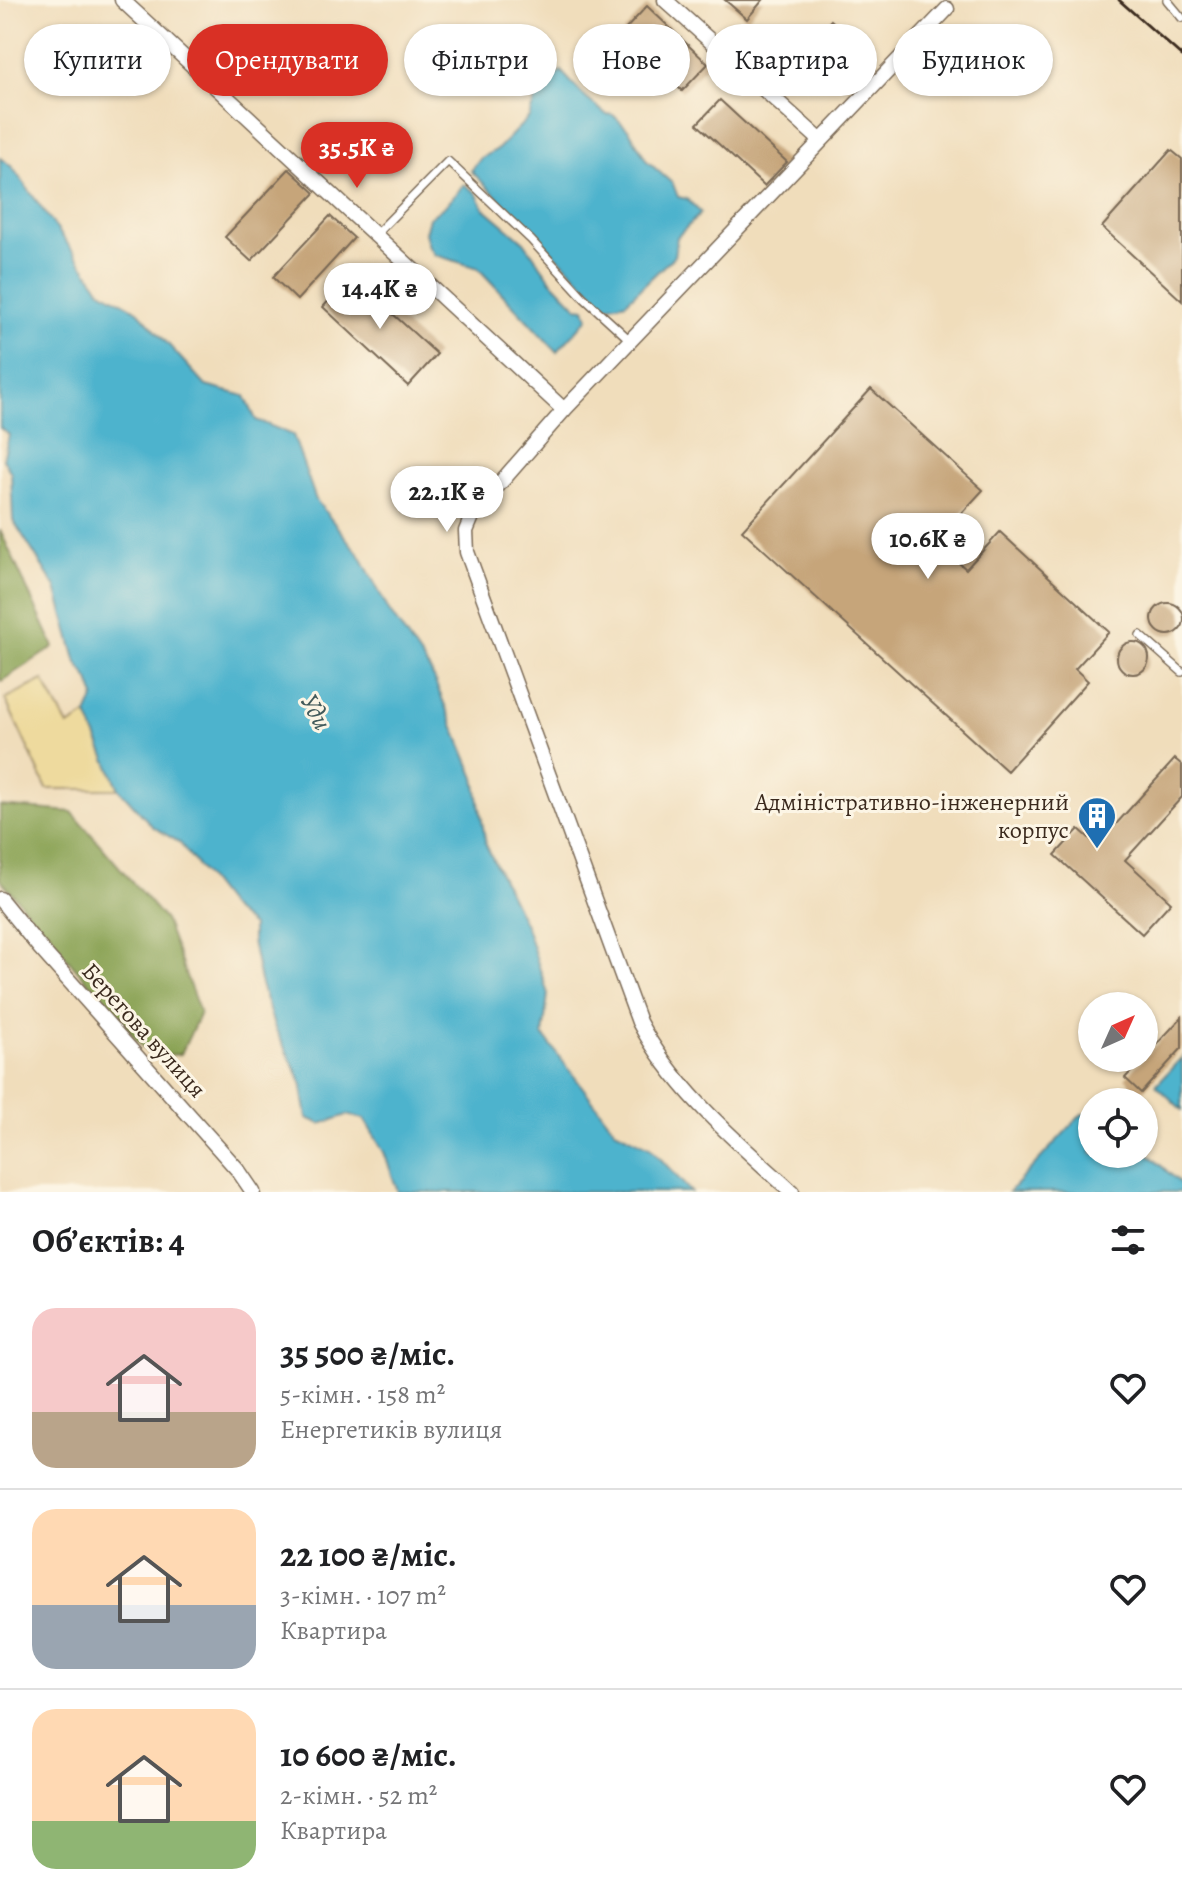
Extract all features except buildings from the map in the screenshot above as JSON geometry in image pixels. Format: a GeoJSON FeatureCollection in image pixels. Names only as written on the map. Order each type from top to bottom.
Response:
{"type":"FeatureCollection","features":[{"type":"Feature","properties":{"kind":"street"},"geometry":{"type":"LineString","coordinates":[[122,0],[564,410]]}},
{"type":"Feature","properties":{"kind":"street"},"geometry":{"type":"LineString","coordinates":[[665,0],[820,140]]}},
{"type":"Feature","properties":{"kind":"street"},"geometry":{"type":"LineString","coordinates":[[792,1192],[680,1084],[660,1059],[639,1022],[467,552],[466,531],[473,514],[564,410],[947,9]]}},
{"type":"Feature","properties":{"kind":"street","name":"Берегова вулиця"},"geometry":{"type":"LineString","coordinates":[[0,899],[238,1170],[253,1192]]}},
{"type":"Feature","properties":{"kind":"lane"},"geometry":{"type":"LineString","coordinates":[[1167,0],[1182,18]]}},
{"type":"Feature","properties":{"kind":"lane"},"geometry":{"type":"LineString","coordinates":[[376,234],[448,161],[631,341]]}},
{"type":"Feature","properties":{"kind":"lane"},"geometry":{"type":"LineString","coordinates":[[1140,635],[1182,672]]}},
{"type":"Feature","properties":{"kind":"green space"},"geometry":{"type":"Polygon","coordinates":[[[0,530],[54,647],[0,682],[0,530]]]}},
{"type":"Feature","properties":{"kind":"green space"},"geometry":{"type":"Polygon","coordinates":[[[0,806],[72,812],[165,920],[200,1013],[181,1054],[151,1057],[0,879],[0,806]]]}},
{"type":"Feature","properties":{"kind":"sand"},"geometry":{"type":"Polygon","coordinates":[[[43,680],[68,726],[87,715],[119,789],[47,789],[5,699],[43,680]]]}},
{"type":"Feature","properties":{"kind":"water"},"geometry":{"type":"Polygon","coordinates":[[[561,71],[573,84],[573,96],[584,96],[629,130],[647,161],[673,184],[678,197],[687,199],[701,213],[677,237],[674,256],[626,302],[607,306],[471,171],[481,158],[498,149],[529,117],[536,96],[557,96],[557,75],[561,71]]]}},
{"type":"Feature","properties":{"kind":"water","name":"Уди"},"geometry":{"type":"Polygon","coordinates":[[[0,158],[12,167],[101,290],[138,311],[206,386],[245,396],[256,420],[293,435],[316,500],[361,557],[389,611],[431,672],[475,778],[486,845],[526,927],[548,994],[543,1035],[615,1130],[650,1147],[691,1192],[398,1192],[384,1152],[364,1119],[347,1115],[321,1124],[307,1118],[301,1081],[274,1026],[260,981],[252,926],[231,909],[180,843],[152,826],[119,789],[87,715],[95,697],[89,680],[77,663],[56,588],[13,520],[11,473],[3,459],[9,435],[0,428],[0,158]]]}},
{"type":"Feature","properties":{"kind":"water"},"geometry":{"type":"Polygon","coordinates":[[[464,184],[476,193],[484,208],[524,242],[551,280],[577,307],[585,308],[588,318],[557,352],[478,268],[435,255],[429,247],[425,233],[429,218],[446,205],[464,184]]]}},
{"type":"Feature","properties":{"kind":"water"},"geometry":{"type":"Polygon","coordinates":[[[1182,1057],[1182,1110],[1156,1085],[1182,1057]]]}},
{"type":"Feature","properties":{"kind":"water"},"geometry":{"type":"Polygon","coordinates":[[[1078,1118],[1078,1168],[1158,1168],[1158,1163],[1182,1185],[1182,1192],[1009,1192],[1078,1118]]]}},
{"type":"Feature","properties":{"kind":"railway"},"geometry":{"type":"LineString","coordinates":[[1119,0],[1182,56]]}},
{"type":"Feature","properties":{"kind":"place","name":"Адміністративно-інженерний корпус"},"geometry":{"type":"Point","coordinates":[1097,850]}}]}
